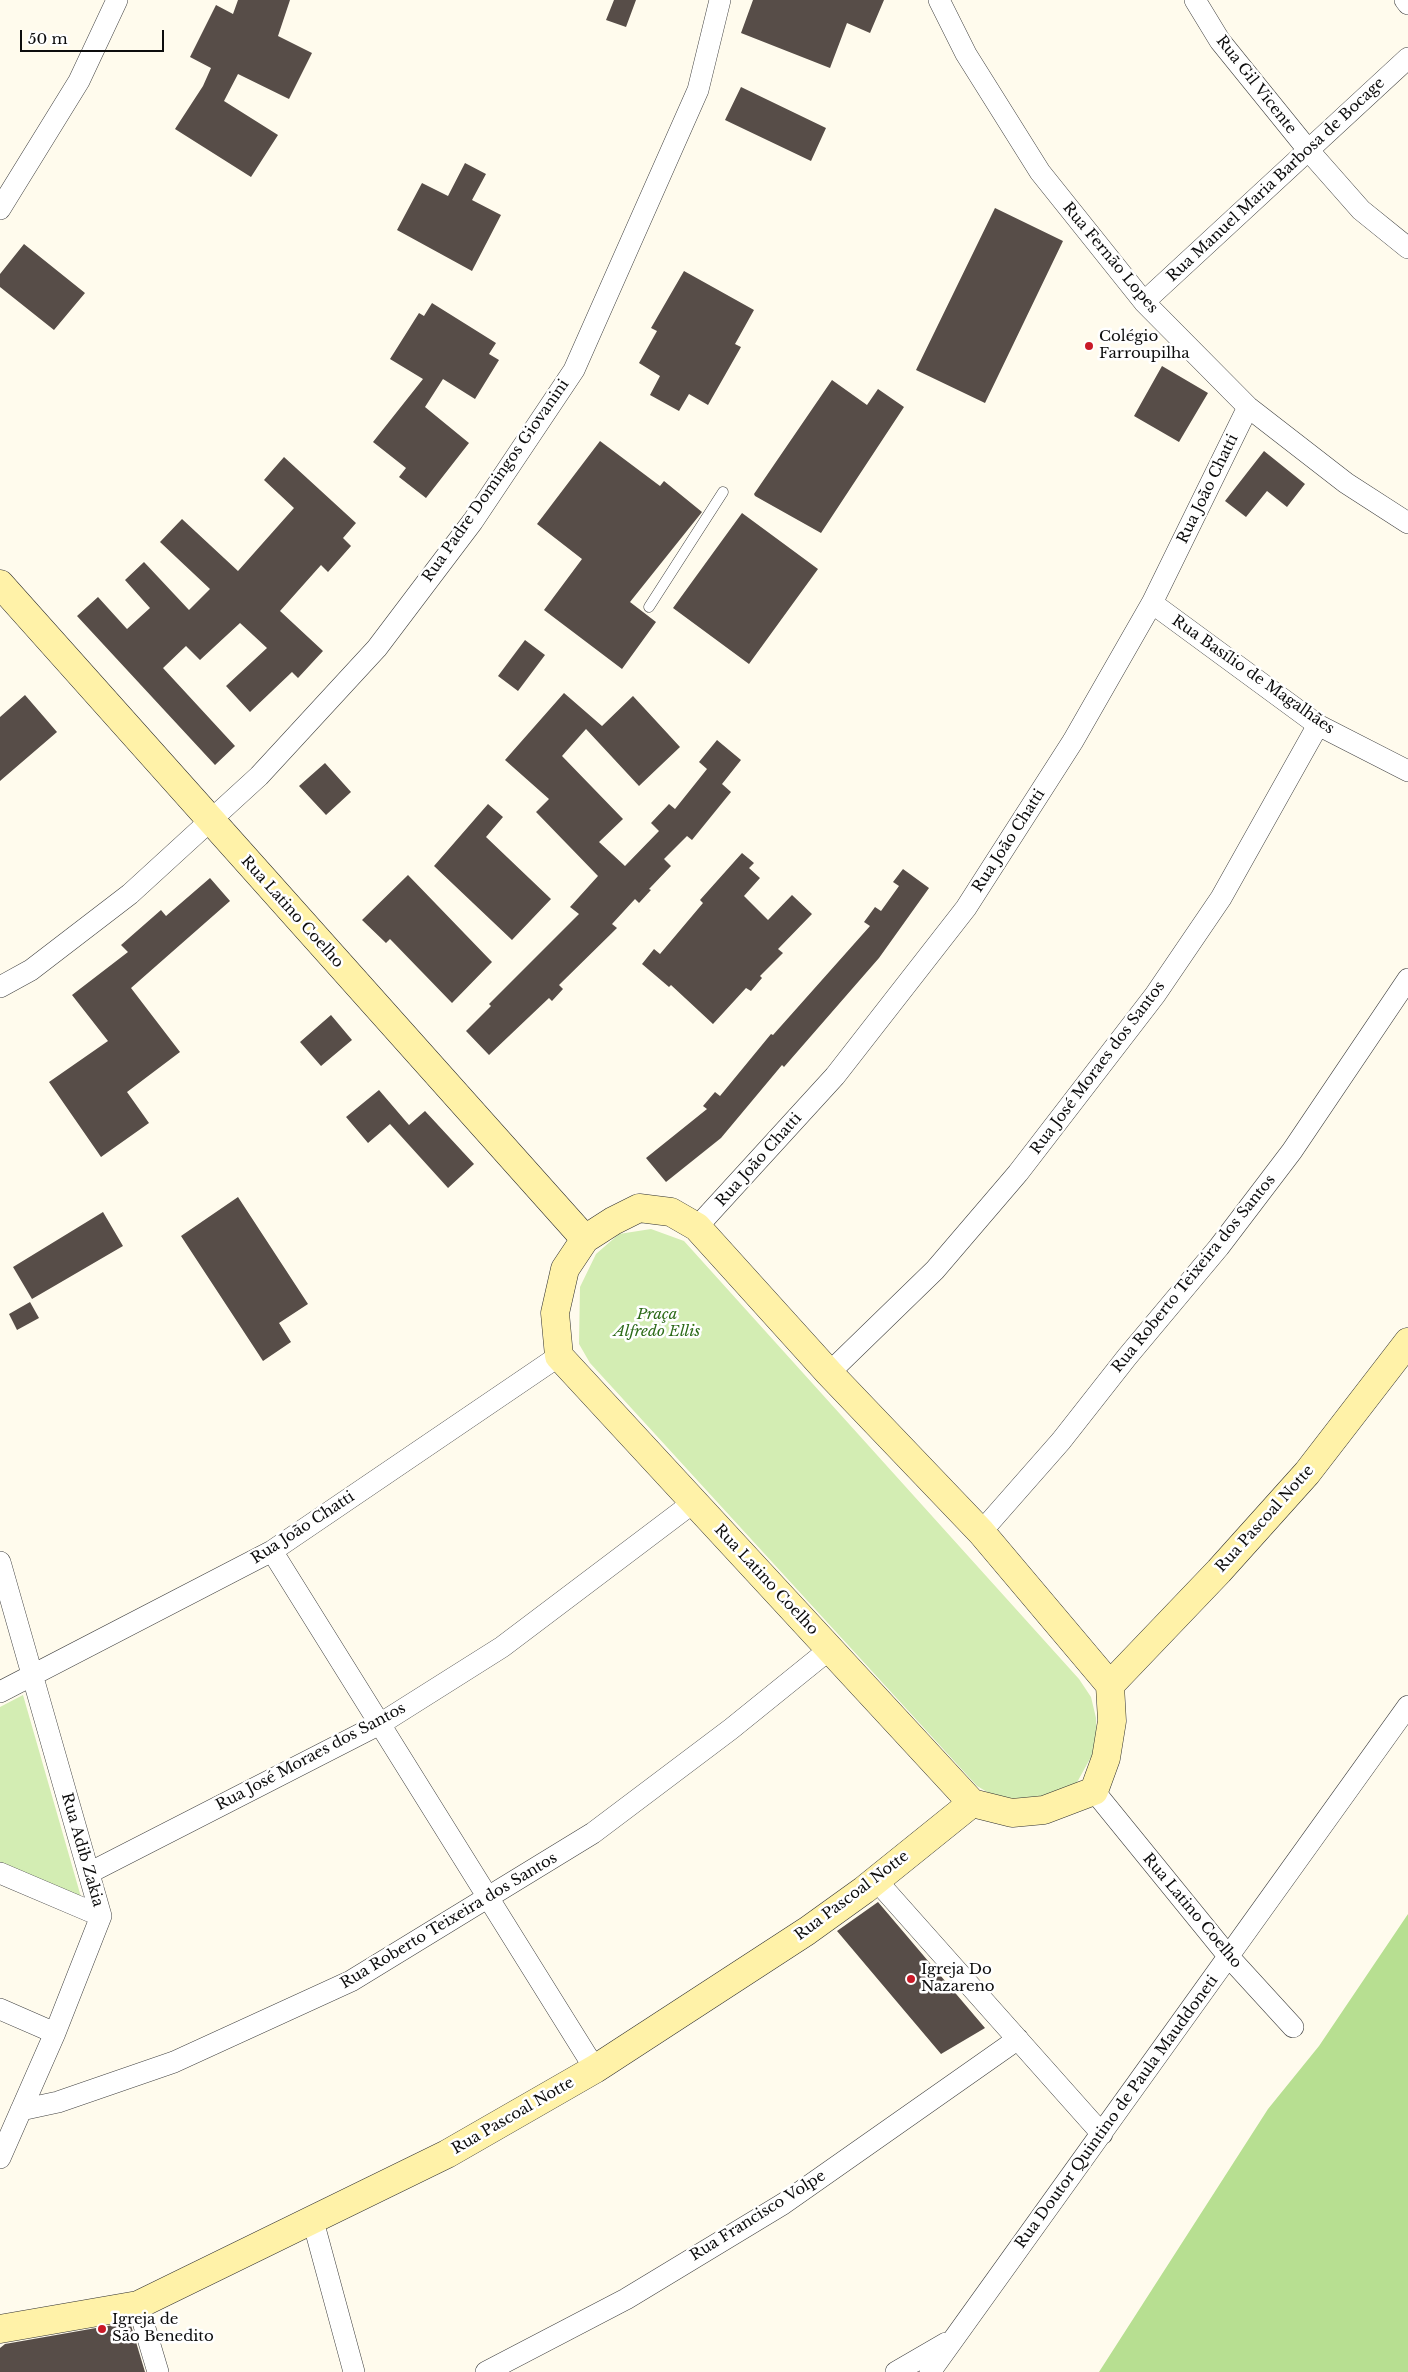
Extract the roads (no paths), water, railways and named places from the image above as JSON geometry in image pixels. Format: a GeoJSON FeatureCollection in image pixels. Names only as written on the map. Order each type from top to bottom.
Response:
{"type":"FeatureCollection","features":[{"type":"Feature","properties":{"kind":"street"},"geometry":{"type":"LineString","coordinates":[[0,209],[78,81],[117,0]]}},
{"type":"Feature","properties":{"kind":"street","name":"Rua Padre Domingos Giovanini"},"geometry":{"type":"LineString","coordinates":[[0,987],[31,970],[130,894],[259,776],[377,648],[473,520],[574,370],[698,90],[720,0]]}},
{"type":"Feature","properties":{"kind":"street","name":"Rua Fernão Lopes"},"geometry":{"type":"LineString","coordinates":[[939,0],[966,54],[1040,172],[1144,302],[1248,407],[1346,483],[1408,523]]}},
{"type":"Feature","properties":{"kind":"street","name":"Rua Gil Vicente"},"geometry":{"type":"LineString","coordinates":[[1196,0],[1220,41],[1309,151],[1361,210],[1408,248]]}},
{"type":"Feature","properties":{"kind":"street"},"geometry":{"type":"LineString","coordinates":[[1405,0],[1408,4]]}},
{"type":"Feature","properties":{"kind":"street","name":"Rua Manuel Maria Barbosa de Bocage"},"geometry":{"type":"LineString","coordinates":[[1144,302],[1408,58]]}},
{"type":"Feature","properties":{"kind":"street","name":"Rua João Chatti"},"geometry":{"type":"LineString","coordinates":[[697,1227],[835,1076],[966,908],[1073,741],[1152,603],[1248,407]]}},
{"type":"Feature","properties":{"kind":"street","name":"Rua Latino Coelho"},"geometry":{"type":"LineString","coordinates":[[0,584],[585,1239]]}},
{"type":"Feature","properties":{"kind":"street","name":"Rua Basílio de Magalhães"},"geometry":{"type":"LineString","coordinates":[[1152,603],[1318,725],[1408,771]]}},
{"type":"Feature","properties":{"kind":"street","name":"Rua José Moraes dos Santos"},"geometry":{"type":"LineString","coordinates":[[829,1374],[941,1263],[1018,1173],[1155,995],[1221,898],[1318,725]]}},
{"type":"Feature","properties":{"kind":"street","name":"Rua Roberto Teixeira dos Santos"},"geometry":{"type":"LineString","coordinates":[[981,1532],[1061,1442],[1127,1357],[1220,1247],[1292,1151],[1408,979]]}},
{"type":"Feature","properties":{"kind":"street"},"geometry":{"type":"LineString","coordinates":[[559,1356],[555,1313],[565,1269],[585,1239],[613,1221],[639,1208],[671,1212],[697,1227],[829,1374],[981,1532],[1110,1685],[1110,1730],[1106,1758],[1094,1792],[1044,1810],[1012,1813],[972,1802]]}},
{"type":"Feature","properties":{"kind":"street","name":"Rua Pascoal Notte"},"geometry":{"type":"LineString","coordinates":[[1110,1685],[1219,1571],[1307,1473],[1408,1342]]}},
{"type":"Feature","properties":{"kind":"street","name":"Rua Latino Coelho"},"geometry":{"type":"LineString","coordinates":[[559,1356],[972,1802]]}},
{"type":"Feature","properties":{"kind":"street","name":"Rua João Chatti"},"geometry":{"type":"LineString","coordinates":[[0,1692],[272,1551],[559,1356]]}},
{"type":"Feature","properties":{"kind":"street","name":"Rua José Moraes dos Santos"},"geometry":{"type":"LineString","coordinates":[[89,1872],[380,1724],[502,1647],[694,1502]]}},
{"type":"Feature","properties":{"kind":"street"},"geometry":{"type":"LineString","coordinates":[[272,1551],[595,2069]]}},
{"type":"Feature","properties":{"kind":"street","name":"Rua Adib Zakia"},"geometry":{"type":"LineString","coordinates":[[0,1563],[101,1916],[55,2033],[21,2110],[4,2136],[0,2158]]}},
{"type":"Feature","properties":{"kind":"street","name":"Rua Roberto Teixeira dos Santos"},"geometry":{"type":"LineString","coordinates":[[21,2110],[58,2102],[127,2080],[182,2058],[351,1981],[594,1833],[731,1729],[814,1664],[830,1649]]}},
{"type":"Feature","properties":{"kind":"street","name":"Rua Doutor Quintino de Paula Mauddoneti"},"geometry":{"type":"LineString","coordinates":[[930,2372],[1408,1706]]}},
{"type":"Feature","properties":{"kind":"street","name":"Rua Latino Coelho"},"geometry":{"type":"LineString","coordinates":[[1094,1792],[1229,1957],[1293,2027]]}},
{"type":"Feature","properties":{"kind":"street","name":"Rua Pascoal Notte"},"geometry":{"type":"LineString","coordinates":[[1,2330],[138,2305],[448,2154],[595,2069],[807,1931],[876,1880],[972,1802]]}},
{"type":"Feature","properties":{"kind":"street"},"geometry":{"type":"LineString","coordinates":[[0,1873],[101,1916]]}},
{"type":"Feature","properties":{"kind":"street"},"geometry":{"type":"LineString","coordinates":[[876,1880],[1102,2134]]}},
{"type":"Feature","properties":{"kind":"street"},"geometry":{"type":"LineString","coordinates":[[0,2009],[55,2033]]}},
{"type":"Feature","properties":{"kind":"street","name":"Rua Francisco Volpe"},"geometry":{"type":"LineString","coordinates":[[486,2372],[626,2299],[783,2204],[1018,2039]]}},
{"type":"Feature","properties":{"kind":"street"},"geometry":{"type":"LineString","coordinates":[[313,2221],[354,2372]]}},
{"type":"Feature","properties":{"kind":"street"},"geometry":{"type":"LineString","coordinates":[[138,2305],[158,2372]]}},
{"type":"Feature","properties":{"kind":"street"},"geometry":{"type":"LineString","coordinates":[[896,2372],[951,2341]]}},
{"type":"Feature","properties":{"kind":"lane"},"geometry":{"type":"LineString","coordinates":[[649,607],[722,492]]}},
{"type":"Feature","properties":{"kind":"place","name":"Colégio Farroupilha"},"geometry":{"type":"Point","coordinates":[1089,346]}},
{"type":"Feature","properties":{"kind":"place","name":"Igreja Do Nazareno"},"geometry":{"type":"Point","coordinates":[911,1979]}},
{"type":"Feature","properties":{"kind":"place","name":"Igreja de São Benedito"},"geometry":{"type":"Point","coordinates":[102,2329]}},
{"type":"Feature","properties":{"kind":"park label","name":"Praça Alfredo Ellis"},"geometry":{"type":"Point","coordinates":[657,1324]}}]}
